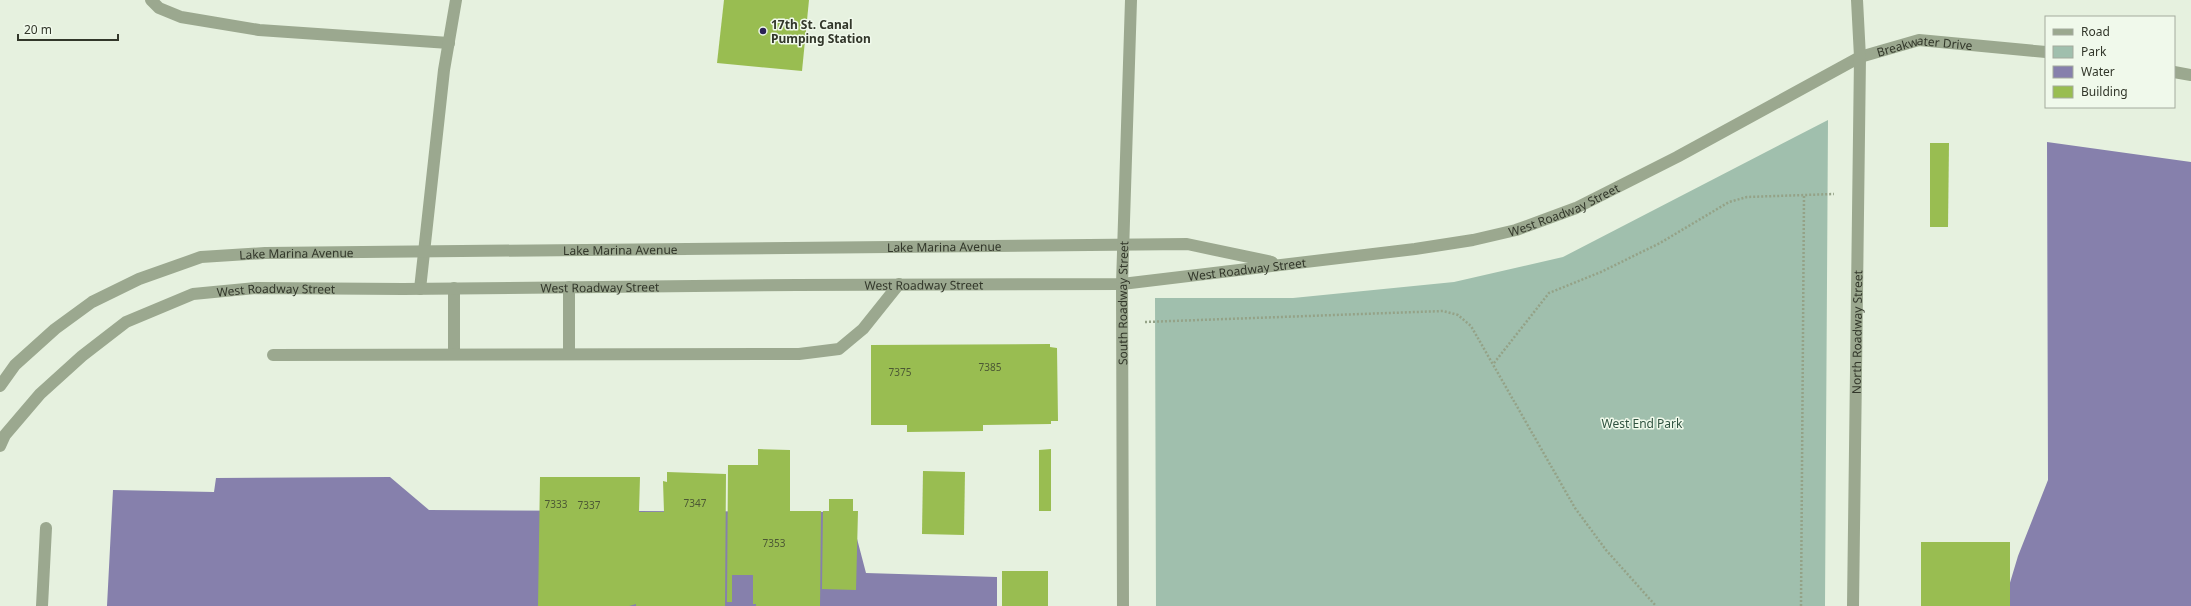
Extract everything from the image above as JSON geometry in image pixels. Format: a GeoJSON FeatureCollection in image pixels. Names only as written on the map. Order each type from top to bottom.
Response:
{"type":"FeatureCollection","features":[{"type":"Feature","properties":{"kind":"street"},"geometry":{"type":"LineString","coordinates":[[151,0],[159,8],[181,17],[259,30],[449,43]]}},
{"type":"Feature","properties":{"kind":"street"},"geometry":{"type":"LineString","coordinates":[[420,289],[422,252],[456,0]]}},
{"type":"Feature","properties":{"kind":"street","name":"South Roadway Street"},"geometry":{"type":"LineString","coordinates":[[1123,606],[1122,284],[1131,0]]}},
{"type":"Feature","properties":{"kind":"street","name":"Breakwater Drive"},"geometry":{"type":"LineString","coordinates":[[1857,0],[1860,57],[1920,40],[2045,52]]}},
{"type":"Feature","properties":{"kind":"street","name":"North Roadway Street"},"geometry":{"type":"LineString","coordinates":[[1853,606],[1860,57]]}},
{"type":"Feature","properties":{"kind":"street","name":"West Roadway Street"},"geometry":{"type":"LineString","coordinates":[[0,446],[5,435],[40,394],[82,356],[126,322],[193,294],[256,288],[420,289],[899,284],[1122,284],[1415,249],[1473,240],[1516,230],[1576,208],[1627,183],[1860,57]]}},
{"type":"Feature","properties":{"kind":"street"},"geometry":{"type":"LineString","coordinates":[[2175,72],[2191,75]]}},
{"type":"Feature","properties":{"kind":"street","name":"Lake Marina Avenue"},"geometry":{"type":"LineString","coordinates":[[0,386],[15,365],[55,329],[92,302],[139,279],[201,257],[265,253],[792,247],[1123,246],[1187,244],[1281,264]]}},
{"type":"Feature","properties":{"kind":"street"},"geometry":{"type":"LineString","coordinates":[[273,355],[800,354],[839,349],[863,329],[899,284]]}},
{"type":"Feature","properties":{"kind":"street"},"geometry":{"type":"LineString","coordinates":[[569,287],[569,354]]}},
{"type":"Feature","properties":{"kind":"street"},"geometry":{"type":"LineString","coordinates":[[454,288],[454,354]]}},
{"type":"Feature","properties":{"kind":"street"},"geometry":{"type":"LineString","coordinates":[[42,606],[46,528]]}},
{"type":"Feature","properties":{"kind":"path"},"geometry":{"type":"LineString","coordinates":[[1494,363],[1548,293],[1601,272],[1660,244],[1729,202],[1747,197],[1858,192]]}},
{"type":"Feature","properties":{"kind":"path"},"geometry":{"type":"LineString","coordinates":[[1801,606],[1804,195]]}},
{"type":"Feature","properties":{"kind":"path"},"geometry":{"type":"LineString","coordinates":[[1123,322],[1443,311],[1458,315],[1471,326],[1494,363],[1529,431],[1575,508],[1606,550],[1656,606]]}},
{"type":"Feature","properties":{"kind":"green space","name":"West End Park"},"geometry":{"type":"Polygon","coordinates":[[[1828,120],[1825,606],[1156,606],[1155,298],[1293,298],[1454,282],[1563,257],[1828,120]]]}},
{"type":"Feature","properties":{"kind":"water"},"geometry":{"type":"Polygon","coordinates":[[[2047,142],[2191,162],[2191,606],[2003,606],[2018,556],[2048,480],[2047,142]]]}},
{"type":"Feature","properties":{"kind":"water"},"geometry":{"type":"Polygon","coordinates":[[[390,477],[429,510],[850,512],[866,573],[997,577],[997,606],[107,606],[113,490],[214,492],[216,478],[390,477]]]}},
{"type":"Feature","properties":{"kind":"building","name":"17th St. Canal Pumping Station"},"geometry":{"type":"Polygon","coordinates":[[[724,0],[809,0],[802,71],[717,63],[724,0]]]}},
{"type":"Feature","properties":{"kind":"building"},"geometry":{"type":"Polygon","coordinates":[[[1930,143],[1949,143],[1948,227],[1930,227],[1930,143]]]}},
{"type":"Feature","properties":{"kind":"building"},"geometry":{"type":"Polygon","coordinates":[[[1050,344],[1050,347],[1057,348],[1058,421],[1051,421],[1051,424],[983,425],[983,431],[907,432],[907,425],[871,425],[871,345],[1050,344]]]}},
{"type":"Feature","properties":{"kind":"building"},"geometry":{"type":"Polygon","coordinates":[[[758,449],[790,450],[790,511],[821,511],[820,606],[756,606],[756,604],[753,604],[753,575],[732,575],[732,602],[727,602],[728,465],[758,465],[758,449]]]}},
{"type":"Feature","properties":{"kind":"building"},"geometry":{"type":"Polygon","coordinates":[[[1051,449],[1051,511],[1039,511],[1039,450],[1051,449]]]}},
{"type":"Feature","properties":{"kind":"building"},"geometry":{"type":"Polygon","coordinates":[[[923,471],[965,472],[964,535],[922,534],[923,471]]]}},
{"type":"Feature","properties":{"kind":"building"},"geometry":{"type":"Polygon","coordinates":[[[667,472],[726,474],[725,606],[636,606],[636,604],[629,606],[538,606],[540,477],[640,477],[639,512],[664,512],[663,481],[667,482],[667,472]]]}},
{"type":"Feature","properties":{"kind":"building"},"geometry":{"type":"Polygon","coordinates":[[[829,499],[853,499],[853,511],[858,511],[856,590],[822,589],[823,511],[829,511],[829,499]]]}},
{"type":"Feature","properties":{"kind":"building"},"geometry":{"type":"Polygon","coordinates":[[[1921,542],[2010,542],[2010,606],[1921,606],[1921,542]]]}},
{"type":"Feature","properties":{"kind":"building"},"geometry":{"type":"Polygon","coordinates":[[[1002,571],[1048,571],[1048,606],[1002,606],[1002,571]]]}},
{"type":"Feature","properties":{"kind":"place","name":"17th St. Canal Pumping Station"},"geometry":{"type":"Point","coordinates":[763,31]}}]}
